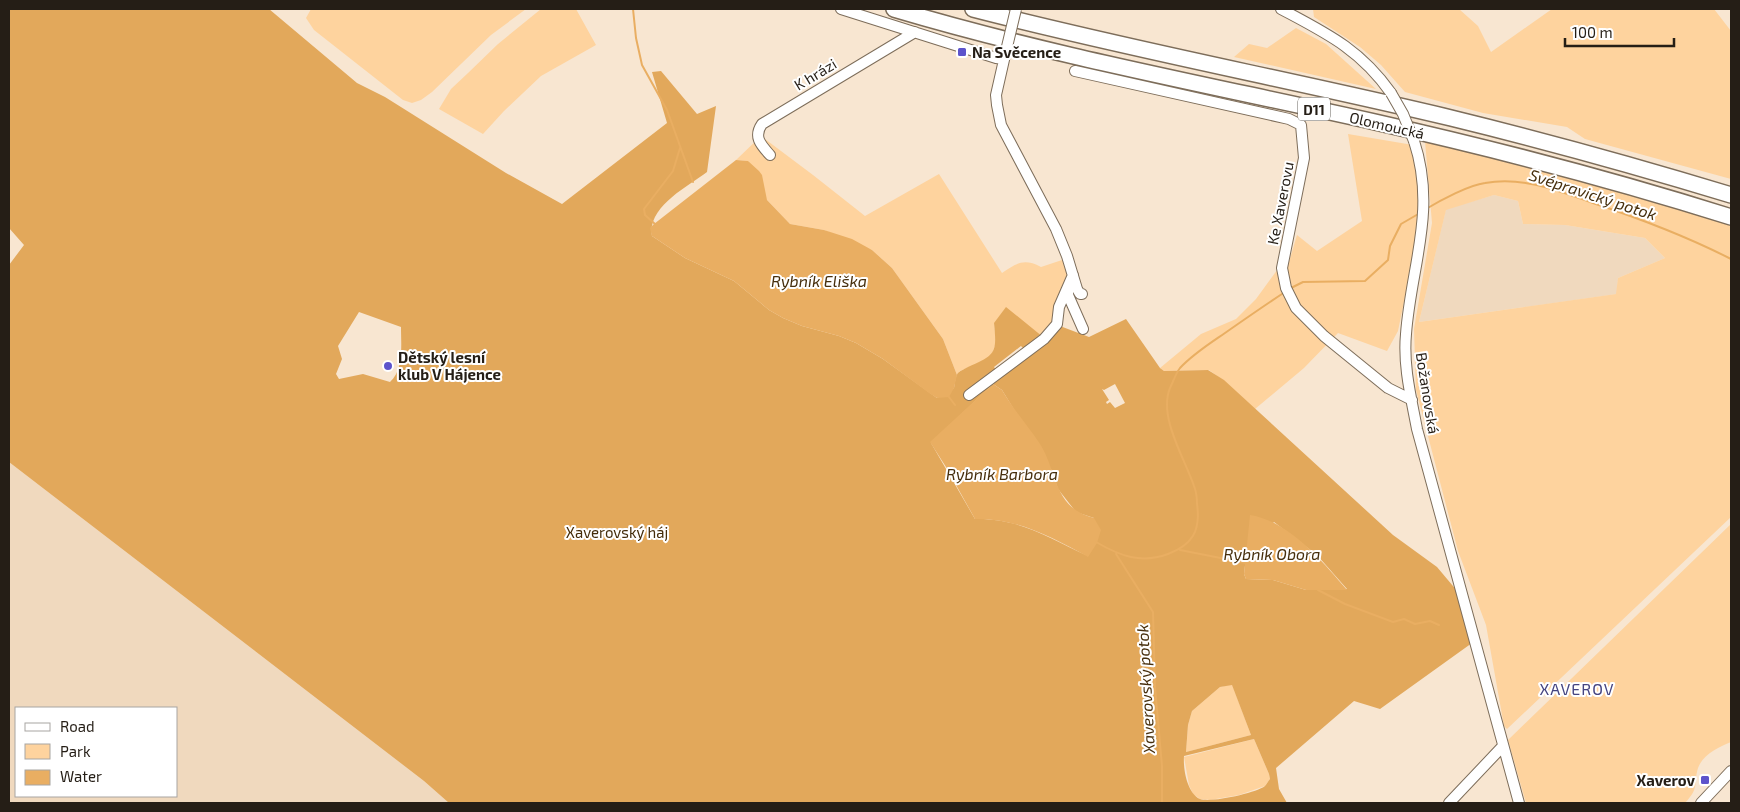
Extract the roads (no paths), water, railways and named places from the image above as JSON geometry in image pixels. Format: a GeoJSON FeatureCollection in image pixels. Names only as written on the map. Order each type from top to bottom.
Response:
{"type":"FeatureCollection","features":[{"type":"Feature","properties":{"kind":"highway","name":"Olomoucká"},"geometry":{"type":"LineString","coordinates":[[894,9],[1050,50],[1518,156],[1633,187],[1731,217]]}},
{"type":"Feature","properties":{"kind":"highway","name":"Olomoucká"},"geometry":{"type":"LineString","coordinates":[[973,9],[1053,30],[1459,120],[1636,166],[1731,195]]}},
{"type":"Feature","properties":{"kind":"street"},"geometry":{"type":"LineString","coordinates":[[841,9],[996,58],[1005,55]]}},
{"type":"Feature","properties":{"kind":"street"},"geometry":{"type":"LineString","coordinates":[[1016,9],[996,94],[1001,125],[1056,229],[1078,292],[1082,294]]}},
{"type":"Feature","properties":{"kind":"street","name":"Božanovská"},"geometry":{"type":"LineString","coordinates":[[1281,9],[1297,12],[1360,57],[1391,93],[1414,141],[1421,166],[1424,209],[1406,335],[1407,374],[1417,429],[1520,803]]}},
{"type":"Feature","properties":{"kind":"street","name":"K hrázi"},"geometry":{"type":"LineString","coordinates":[[770,155],[758,139],[759,128],[762,124],[915,32]]}},
{"type":"Feature","properties":{"kind":"street","name":"Ke Xaverovu"},"geometry":{"type":"LineString","coordinates":[[1075,72],[1289,119],[1301,125],[1304,158],[1282,268],[1287,290],[1296,308],[1324,336],[1388,388],[1412,400]]}},
{"type":"Feature","properties":{"kind":"street"},"geometry":{"type":"LineString","coordinates":[[969,394],[1044,339],[1057,324],[1059,307],[1073,275]]}},
{"type":"Feature","properties":{"kind":"street"},"geometry":{"type":"LineString","coordinates":[[1068,286],[1068,295],[1083,329]]}},
{"type":"Feature","properties":{"kind":"street"},"geometry":{"type":"LineString","coordinates":[[1449,803],[1503,746]]}},
{"type":"Feature","properties":{"kind":"street"},"geometry":{"type":"LineString","coordinates":[[1701,803],[1731,772]]}},
{"type":"Feature","properties":{"kind":"water","name":"Rybník Eliška"},"geometry":{"type":"Polygon","coordinates":[[[736,160],[748,161],[759,171],[762,175],[767,200],[790,224],[824,230],[852,239],[872,250],[892,268],[943,339],[957,375],[954,388],[949,397],[937,398],[883,359],[856,343],[783,318],[769,310],[734,281],[685,258],[652,236],[650,228],[654,224],[736,160]]]}},
{"type":"Feature","properties":{"kind":"water","name":"Rybník Barbora"},"geometry":{"type":"Polygon","coordinates":[[[993,384],[1002,390],[1040,444],[1064,498],[1081,513],[1094,518],[1101,530],[1097,543],[1088,557],[1061,542],[1019,525],[975,519],[930,442],[993,384]]]}},
{"type":"Feature","properties":{"kind":"water","name":"Rybník Obora"},"geometry":{"type":"Polygon","coordinates":[[[1250,515],[1278,525],[1304,544],[1347,590],[1306,590],[1273,580],[1246,579],[1244,574],[1250,515]]]}},
{"type":"Feature","properties":{"kind":"waterway","name":"Svépravický potok"},"geometry":{"type":"LineString","coordinates":[[633,9],[636,38],[642,65],[667,110],[693,182]]}},
{"type":"Feature","properties":{"kind":"waterway"},"geometry":{"type":"LineString","coordinates":[[655,224],[645,215],[644,209],[673,171],[680,148]]}},
{"type":"Feature","properties":{"kind":"waterway","name":"Svépravický potok"},"geometry":{"type":"LineString","coordinates":[[1426,209],[1455,193],[1478,184],[1499,181],[1527,183],[1567,194],[1646,222],[1680,235],[1731,259]]}},
{"type":"Feature","properties":{"kind":"waterway","name":"Svépravický potok"},"geometry":{"type":"LineString","coordinates":[[1291,288],[1303,282],[1365,281],[1388,260],[1390,246],[1401,224],[1420,213]]}},
{"type":"Feature","properties":{"kind":"waterway","name":"Svépravický potok"},"geometry":{"type":"LineString","coordinates":[[1096,542],[1122,555],[1149,558],[1168,554],[1183,546],[1193,536],[1198,522],[1197,497],[1170,425],[1167,412],[1167,399],[1170,388],[1180,368],[1190,358],[1285,292]]}},
{"type":"Feature","properties":{"kind":"waterway","name":"Svépravický potok"},"geometry":{"type":"LineString","coordinates":[[949,397],[955,405]]}},
{"type":"Feature","properties":{"kind":"waterway"},"geometry":{"type":"LineString","coordinates":[[1180,550],[1246,563]]}},
{"type":"Feature","properties":{"kind":"waterway","name":"Xaverovský potok"},"geometry":{"type":"LineString","coordinates":[[1116,554],[1153,612],[1155,687],[1162,766],[1162,803]]}},
{"type":"Feature","properties":{"kind":"waterway"},"geometry":{"type":"LineString","coordinates":[[1318,590],[1345,604],[1393,622],[1404,619],[1415,624],[1430,621],[1439,625]]}},
{"type":"Feature","properties":{"kind":"place","name":"Na Svěcence"},"geometry":{"type":"Point","coordinates":[962,52]}},
{"type":"Feature","properties":{"kind":"place","name":"Dětský lesní klub V Hájence"},"geometry":{"type":"Point","coordinates":[388,366]}},
{"type":"Feature","properties":{"kind":"place","name":"Xaverov"},"geometry":{"type":"Point","coordinates":[1705,780]}},
{"type":"Feature","properties":{"kind":"district","name":"XAVEROV"},"geometry":{"type":"Point","coordinates":[1577,688]}},
{"type":"Feature","properties":{"kind":"park label","name":"Xaverovský háj"},"geometry":{"type":"Point","coordinates":[617,532]}}]}
